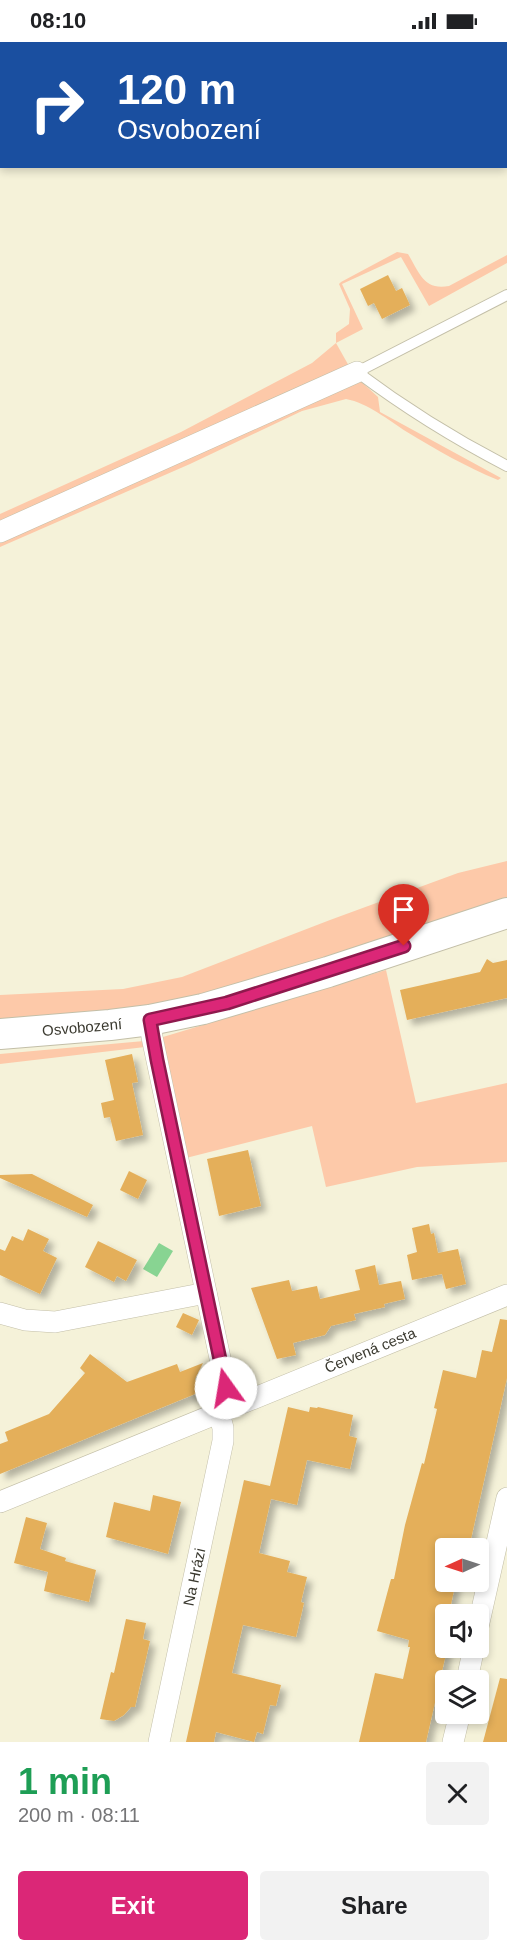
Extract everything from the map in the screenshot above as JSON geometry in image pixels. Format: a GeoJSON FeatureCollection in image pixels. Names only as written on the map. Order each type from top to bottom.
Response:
{"type":"FeatureCollection","features":[{"type":"Feature","properties":{"kind":"main road","name":"Osvobození"},"geometry":{"type":"LineString","coordinates":[[0,1034],[62,1030],[184,1014],[251,996],[507,913]]}},
{"type":"Feature","properties":{"kind":"street"},"geometry":{"type":"LineString","coordinates":[[0,532],[357,372]]}},
{"type":"Feature","properties":{"kind":"street"},"geometry":{"type":"LineString","coordinates":[[150,1020],[224,1377],[226,1409]]}},
{"type":"Feature","properties":{"kind":"street"},"geometry":{"type":"LineString","coordinates":[[0,1313],[36,1322],[55,1322],[206,1293]]}},
{"type":"Feature","properties":{"kind":"street","name":"Červená cesta"},"geometry":{"type":"LineString","coordinates":[[0,1502],[507,1294]]}},
{"type":"Feature","properties":{"kind":"street","name":"Na Hrázi"},"geometry":{"type":"LineString","coordinates":[[159,1742],[223,1442],[226,1409]]}},
{"type":"Feature","properties":{"kind":"street"},"geometry":{"type":"LineString","coordinates":[[483,1604],[507,1497]]}},
{"type":"Feature","properties":{"kind":"street"},"geometry":{"type":"LineString","coordinates":[[453,1742],[457,1724]]}},
{"type":"Feature","properties":{"kind":"lane"},"geometry":{"type":"LineString","coordinates":[[507,295],[357,372],[445,433],[507,466]]}},
{"type":"Feature","properties":{"kind":"shaded area"},"geometry":{"type":"Polygon","coordinates":[[[397,252],[408,254],[423,279],[434,286],[441,287],[449,286],[507,255],[507,263],[429,306],[401,257],[342,284],[363,329],[336,343],[336,333],[349,324],[350,309],[339,284],[397,252]]]}},
{"type":"Feature","properties":{"kind":"shaded area"},"geometry":{"type":"Polygon","coordinates":[[[336,343],[354,375],[378,397],[380,412],[501,478],[498,480],[463,464],[370,408],[346,399],[302,411],[190,464],[0,547],[0,514],[181,432],[312,363],[336,343]]]}},
{"type":"Feature","properties":{"kind":"shaded area"},"geometry":{"type":"Polygon","coordinates":[[[507,861],[507,901],[352,952],[164,1005],[0,1021],[0,995],[123,989],[182,977],[458,873],[507,861]]]}},
{"type":"Feature","properties":{"kind":"shaded area"},"geometry":{"type":"Polygon","coordinates":[[[386,970],[416,1103],[507,1083],[507,1162],[417,1167],[326,1187],[312,1126],[186,1158],[163,1037],[386,970]]]}},
{"type":"Feature","properties":{"kind":"shaded area"},"geometry":{"type":"Polygon","coordinates":[[[144,1041],[145,1047],[0,1064],[0,1054],[144,1041]]]}},
{"type":"Feature","properties":{"kind":"shaded area"},"geometry":{"type":"Polygon","coordinates":[[[159,1243],[173,1251],[157,1277],[143,1269],[159,1243]]]}},
{"type":"Feature","properties":{"kind":"building"},"geometry":{"type":"Polygon","coordinates":[[[388,275],[396,291],[402,288],[410,305],[382,319],[374,303],[368,306],[360,289],[388,275]]]}},
{"type":"Feature","properties":{"kind":"building"},"geometry":{"type":"Polygon","coordinates":[[[487,959],[493,963],[507,960],[507,998],[407,1020],[400,990],[480,972],[487,959]]]}},
{"type":"Feature","properties":{"kind":"building"},"geometry":{"type":"Polygon","coordinates":[[[132,1054],[138,1082],[132,1083],[143,1135],[116,1141],[110,1117],[104,1118],[101,1103],[114,1100],[105,1060],[132,1054]]]}},
{"type":"Feature","properties":{"kind":"building"},"geometry":{"type":"Polygon","coordinates":[[[248,1150],[261,1206],[219,1216],[207,1159],[248,1150]]]}},
{"type":"Feature","properties":{"kind":"building"},"geometry":{"type":"Polygon","coordinates":[[[129,1171],[147,1180],[138,1199],[120,1190],[129,1171]]]}},
{"type":"Feature","properties":{"kind":"building"},"geometry":{"type":"Polygon","coordinates":[[[32,1174],[93,1205],[87,1217],[0,1178],[0,1175],[32,1174]]]}},
{"type":"Feature","properties":{"kind":"building"},"geometry":{"type":"Polygon","coordinates":[[[429,1224],[431,1234],[434,1233],[438,1253],[458,1249],[466,1284],[446,1289],[442,1274],[412,1280],[407,1255],[417,1252],[412,1228],[429,1224]]]}},
{"type":"Feature","properties":{"kind":"building"},"geometry":{"type":"Polygon","coordinates":[[[28,1229],[49,1239],[43,1251],[57,1258],[40,1294],[0,1275],[0,1249],[5,1251],[12,1236],[23,1241],[28,1229]]]}},
{"type":"Feature","properties":{"kind":"building"},"geometry":{"type":"Polygon","coordinates":[[[98,1241],[137,1260],[126,1281],[117,1276],[114,1282],[85,1267],[98,1241]]]}},
{"type":"Feature","properties":{"kind":"building"},"geometry":{"type":"Polygon","coordinates":[[[375,1265],[379,1285],[401,1281],[405,1299],[384,1304],[385,1307],[354,1314],[356,1320],[331,1326],[325,1335],[293,1343],[296,1355],[277,1359],[251,1288],[289,1280],[292,1291],[317,1286],[320,1299],[360,1290],[355,1270],[375,1265]]]}},
{"type":"Feature","properties":{"kind":"building"},"geometry":{"type":"Polygon","coordinates":[[[183,1313],[199,1320],[192,1335],[176,1327],[183,1313]]]}},
{"type":"Feature","properties":{"kind":"building"},"geometry":{"type":"Polygon","coordinates":[[[500,1319],[507,1320],[507,1378],[471,1538],[435,1538],[435,1592],[454,1592],[451,1604],[435,1604],[435,1658],[445,1658],[442,1670],[435,1670],[435,1702],[426,1742],[359,1742],[375,1673],[403,1679],[410,1647],[408,1647],[409,1640],[377,1631],[391,1579],[394,1579],[405,1525],[422,1463],[424,1464],[437,1409],[434,1408],[443,1370],[476,1378],[482,1350],[492,1352],[500,1319]]]}},
{"type":"Feature","properties":{"kind":"building"},"geometry":{"type":"Polygon","coordinates":[[[90,1354],[127,1382],[177,1364],[180,1372],[203,1363],[195,1379],[200,1392],[0,1474],[0,1444],[8,1441],[5,1432],[49,1414],[85,1373],[80,1368],[90,1354]]]}},
{"type":"Feature","properties":{"kind":"building"},"geometry":{"type":"Polygon","coordinates":[[[288,1407],[309,1412],[310,1407],[318,1407],[353,1415],[349,1436],[357,1438],[350,1469],[307,1460],[297,1505],[271,1499],[259,1553],[290,1561],[287,1572],[307,1577],[296,1637],[243,1625],[232,1673],[281,1685],[276,1706],[270,1705],[263,1734],[257,1732],[254,1742],[216,1732],[214,1742],[186,1742],[244,1480],[270,1486],[288,1407]]]}},
{"type":"Feature","properties":{"kind":"building"},"geometry":{"type":"Polygon","coordinates":[[[153,1495],[181,1502],[168,1554],[106,1537],[114,1502],[150,1511],[153,1495]]]}},
{"type":"Feature","properties":{"kind":"building"},"geometry":{"type":"Polygon","coordinates":[[[26,1517],[47,1523],[40,1549],[66,1558],[65,1561],[96,1570],[89,1602],[44,1591],[48,1572],[14,1563],[26,1517]]]}},
{"type":"Feature","properties":{"kind":"building"},"geometry":{"type":"Polygon","coordinates":[[[126,1619],[146,1623],[143,1639],[150,1641],[135,1707],[131,1707],[114,1721],[100,1719],[111,1672],[114,1673],[126,1619]]]}},
{"type":"Feature","properties":{"kind":"building"},"geometry":{"type":"Polygon","coordinates":[[[500,1678],[507,1679],[507,1742],[483,1742],[500,1678]]]}},
{"type":"Feature","properties":{"kind":"route"},"geometry":{"type":"LineString","coordinates":[[226,1388],[150,1020],[227,1003],[404,946]]}}]}
